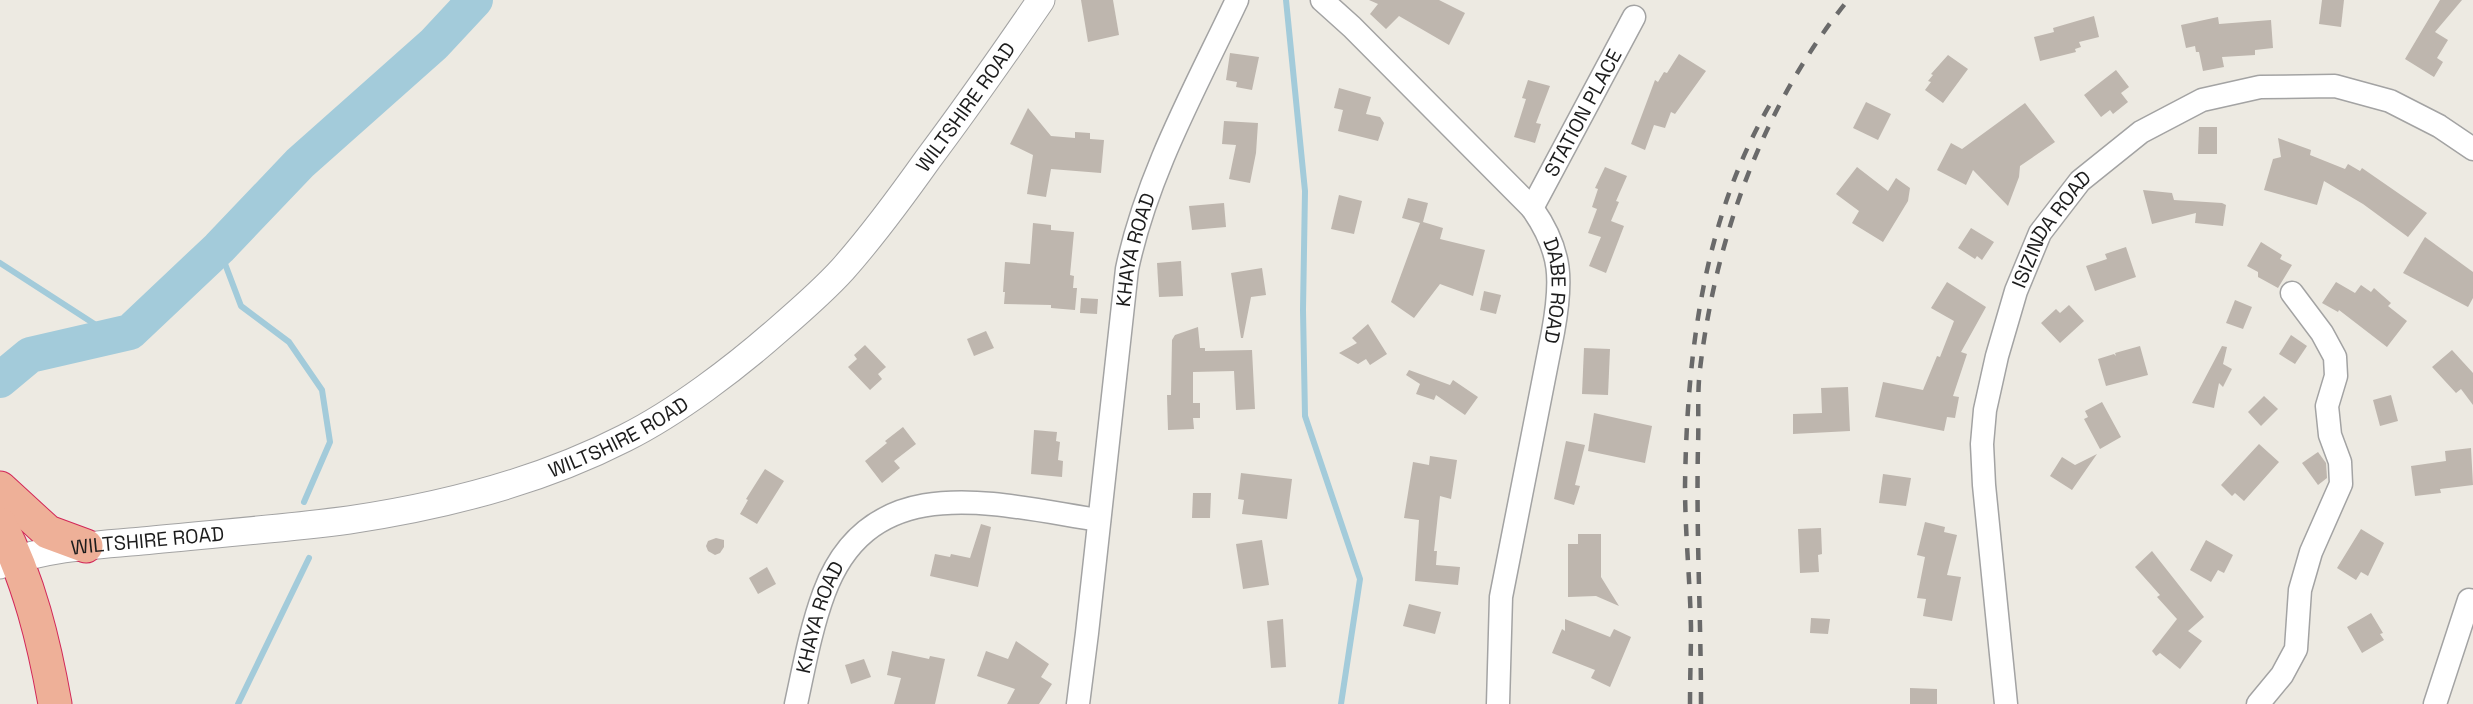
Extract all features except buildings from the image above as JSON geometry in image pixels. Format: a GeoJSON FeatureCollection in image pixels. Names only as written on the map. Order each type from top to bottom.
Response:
{"type":"FeatureCollection","features":[{"type":"Feature","properties":{"kind":"highway"},"geometry":{"type":"LineString","coordinates":[[0,488],[48,532],[86,546]]}},
{"type":"Feature","properties":{"kind":"highway"},"geometry":{"type":"LineString","coordinates":[[0,524],[9,562],[46,656],[55,704]]}},
{"type":"Feature","properties":{"kind":"street","name":"WILTSHIRE ROAD"},"geometry":{"type":"LineString","coordinates":[[9,562],[86,546],[266,530],[417,508],[479,494],[520,481],[580,459],[628,437],[693,396],[752,353],[842,270],[884,220],[1041,0]]}},
{"type":"Feature","properties":{"kind":"street","name":"KHAYA ROAD"},"geometry":{"type":"LineString","coordinates":[[1078,704],[1127,269],[1135,231],[1160,166],[1237,0]]}},
{"type":"Feature","properties":{"kind":"street","name":"DABE ROAD"},"geometry":{"type":"LineString","coordinates":[[1322,0],[1532,208],[1551,243],[1559,271],[1559,296],[1504,579],[1499,630],[1498,704]]}},
{"type":"Feature","properties":{"kind":"street","name":"STATION PLACE"},"geometry":{"type":"LineString","coordinates":[[1532,208],[1634,17]]}},
{"type":"Feature","properties":{"kind":"street","name":"ISIZINDA ROAD"},"geometry":{"type":"LineString","coordinates":[[2005,704],[1984,485],[1982,444],[1985,410],[1997,356],[2016,291],[2040,233],[2080,182],[2141,132],[2202,100],[2259,87],[2336,86],[2390,101],[2439,126],[2473,149]]}},
{"type":"Feature","properties":{"kind":"street"},"geometry":{"type":"LineString","coordinates":[[2258,704],[2282,675],[2296,649],[2300,590],[2308,561],[2341,484],[2340,462],[2330,435],[2327,406],[2336,375],[2335,357],[2322,333],[2292,293]]}},
{"type":"Feature","properties":{"kind":"street","name":"KHAYA ROAD"},"geometry":{"type":"LineString","coordinates":[[796,704],[824,592],[849,549],[864,533],[891,515],[915,506],[946,501],[990,504],[1100,520]]}},
{"type":"Feature","properties":{"kind":"street"},"geometry":{"type":"LineString","coordinates":[[2435,704],[2469,600]]}},
{"type":"Feature","properties":{"kind":"waterway"},"geometry":{"type":"LineString","coordinates":[[0,380],[30,355],[130,332],[219,248],[300,163],[434,44],[475,0]]}},
{"type":"Feature","properties":{"kind":"waterway"},"geometry":{"type":"LineString","coordinates":[[1286,0],[1305,191],[1303,310],[1305,416],[1360,579],[1341,704]]}},
{"type":"Feature","properties":{"kind":"waterway"},"geometry":{"type":"LineString","coordinates":[[219,248],[241,306],[289,342],[322,390],[330,442],[304,502]]}},
{"type":"Feature","properties":{"kind":"waterway"},"geometry":{"type":"LineString","coordinates":[[0,263],[113,336]]}},
{"type":"Feature","properties":{"kind":"waterway"},"geometry":{"type":"LineString","coordinates":[[238,704],[309,558]]}},
{"type":"Feature","properties":{"kind":"railway"},"geometry":{"type":"LineString","coordinates":[[1701,704],[1698,398],[1707,319],[1731,221],[1768,128],[1791,83],[1848,0]]}},
{"type":"Feature","properties":{"kind":"railway"},"geometry":{"type":"LineString","coordinates":[[1690,704],[1691,627],[1685,486],[1690,384],[1696,334],[1704,284],[1731,187],[1751,141],[1775,96]]}}]}
